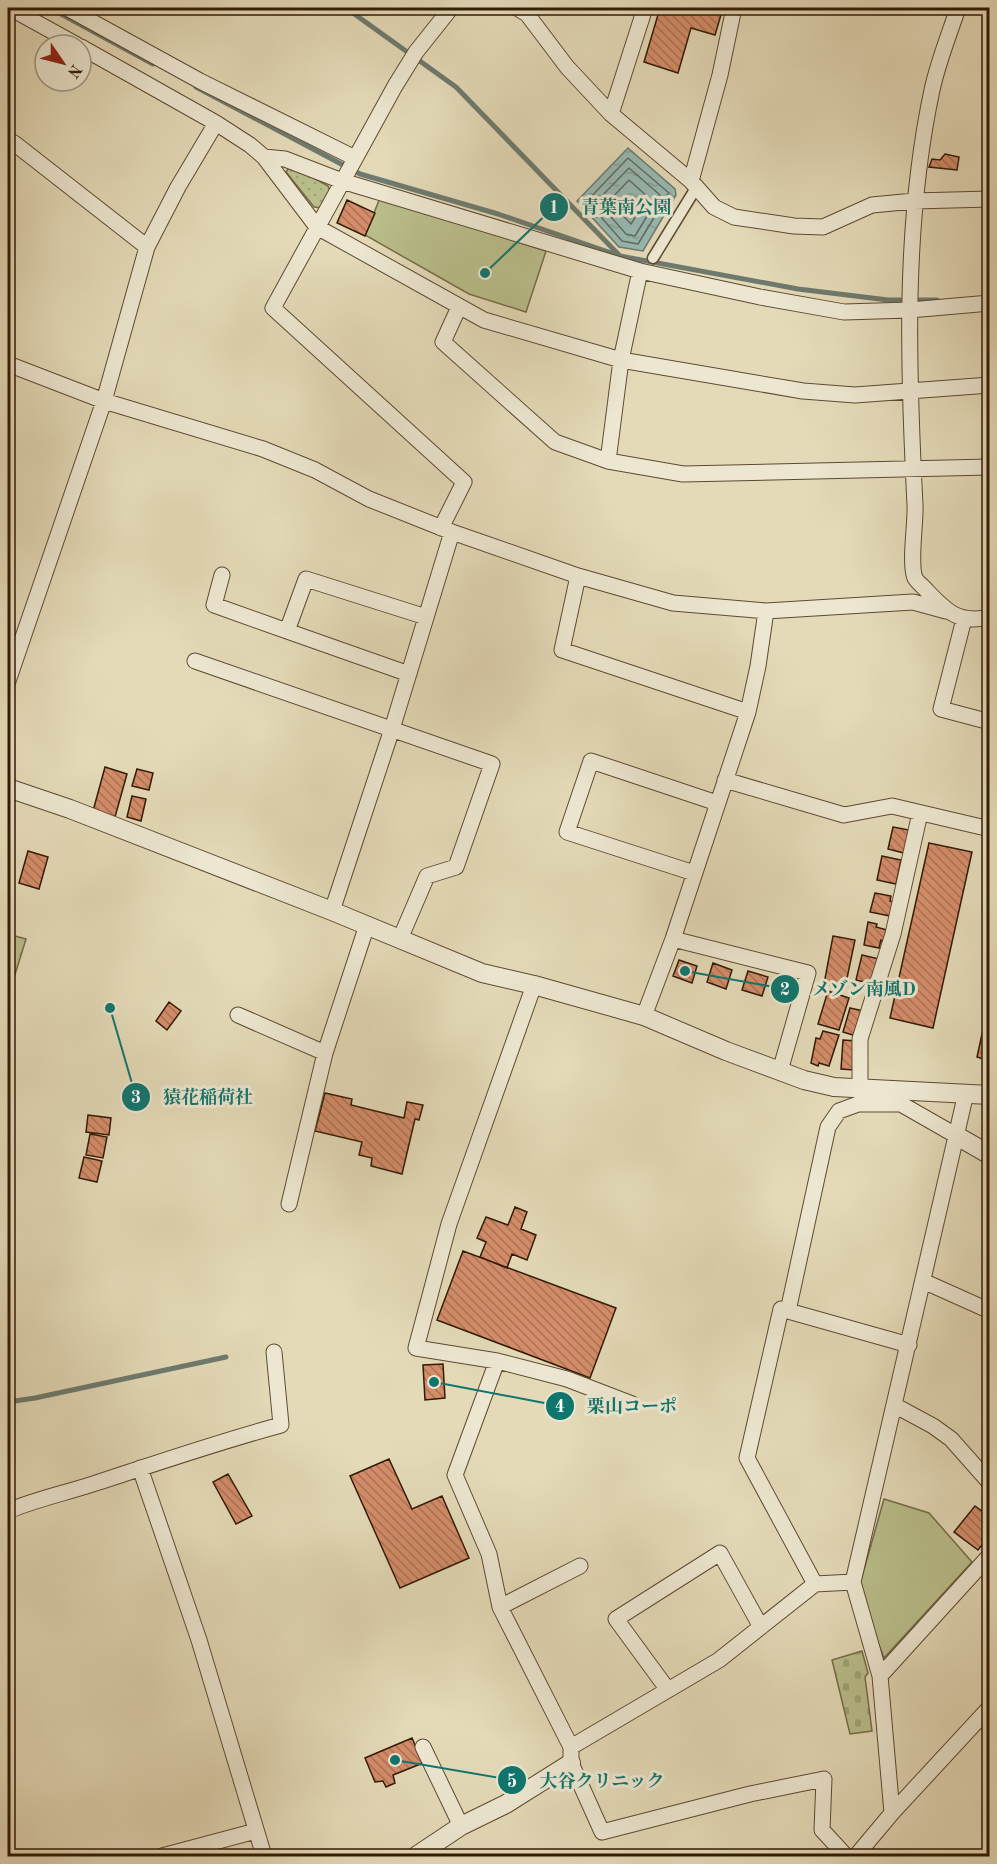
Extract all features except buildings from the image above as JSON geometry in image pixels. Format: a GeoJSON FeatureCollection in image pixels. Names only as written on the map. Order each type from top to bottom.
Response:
{"type":"FeatureCollection","features":[{"type":"Feature","properties":{"kind":"street"},"geometry":{"type":"LineString","coordinates":[[10,8],[60,19],[200,81],[348,170]]}},
{"type":"Feature","properties":{"kind":"street"},"geometry":{"type":"LineString","coordinates":[[332,911],[409,674],[426,617],[446,530],[464,482],[273,308],[348,170],[416,52],[451,8]]}},
{"type":"Feature","properties":{"kind":"street"},"geometry":{"type":"LineString","coordinates":[[611,114],[645,8]]}},
{"type":"Feature","properties":{"kind":"street"},"geometry":{"type":"LineString","coordinates":[[652,258],[694,184],[734,8]]}},
{"type":"Feature","properties":{"kind":"street"},"geometry":{"type":"LineString","coordinates":[[946,611],[915,578],[910,310],[914,201],[932,88],[958,8]]}},
{"type":"Feature","properties":{"kind":"street"},"geometry":{"type":"LineString","coordinates":[[525,10],[567,67],[611,114],[694,184],[714,207],[734,217],[794,226],[823,227],[872,205],[914,201],[990,199]]}},
{"type":"Feature","properties":{"kind":"street"},"geometry":{"type":"LineString","coordinates":[[60,19],[69,33]]}},
{"type":"Feature","properties":{"kind":"street"},"geometry":{"type":"LineString","coordinates":[[93,55],[216,123],[250,145],[264,157],[317,227],[484,320],[621,360],[803,391],[855,394],[990,385]]}},
{"type":"Feature","properties":{"kind":"street"},"geometry":{"type":"LineString","coordinates":[[8,681],[104,401],[147,247],[178,187],[216,123]]}},
{"type":"Feature","properties":{"kind":"street"},"geometry":{"type":"LineString","coordinates":[[8,140],[147,247]]}},
{"type":"Feature","properties":{"kind":"street"},"geometry":{"type":"LineString","coordinates":[[264,157],[348,170],[640,271],[760,297],[844,312],[910,310],[990,303]]}},
{"type":"Feature","properties":{"kind":"street"},"geometry":{"type":"LineString","coordinates":[[608,461],[621,360],[640,271]]}},
{"type":"Feature","properties":{"kind":"street"},"geometry":{"type":"LineString","coordinates":[[459,307],[443,342],[555,442],[608,461],[683,474],[990,467]]}},
{"type":"Feature","properties":{"kind":"street"},"geometry":{"type":"LineString","coordinates":[[8,364],[104,401],[263,449],[315,470],[369,499],[446,530],[578,576],[673,603],[766,611],[913,602],[946,611],[964,619],[990,617]]}},
{"type":"Feature","properties":{"kind":"street"},"geometry":{"type":"LineString","coordinates":[[222,575],[213,605],[409,674]]}},
{"type":"Feature","properties":{"kind":"street"},"geometry":{"type":"LineString","coordinates":[[578,576],[562,650],[748,712]]}},
{"type":"Feature","properties":{"kind":"street"},"geometry":{"type":"LineString","coordinates":[[287,632],[306,579],[426,617]]}},
{"type":"Feature","properties":{"kind":"street"},"geometry":{"type":"LineString","coordinates":[[645,1016],[748,712],[766,611]]}},
{"type":"Feature","properties":{"kind":"street"},"geometry":{"type":"LineString","coordinates":[[964,619],[941,710],[990,722]]}},
{"type":"Feature","properties":{"kind":"street"},"geometry":{"type":"LineString","coordinates":[[195,661],[492,764],[456,867],[427,876],[400,939]]}},
{"type":"Feature","properties":{"kind":"street"},"geometry":{"type":"LineString","coordinates":[[694,873],[567,832],[591,761],[717,803]]}},
{"type":"Feature","properties":{"kind":"street"},"geometry":{"type":"LineString","coordinates":[[725,780],[844,815],[892,806],[990,829]]}},
{"type":"Feature","properties":{"kind":"street"},"geometry":{"type":"LineString","coordinates":[[8,788],[70,809],[332,911],[482,973],[645,1016],[726,1052],[804,1080],[834,1087],[990,1095]]}},
{"type":"Feature","properties":{"kind":"street"},"geometry":{"type":"LineString","coordinates":[[860,1088],[860,1039],[893,934],[920,813]]}},
{"type":"Feature","properties":{"kind":"street"},"geometry":{"type":"LineString","coordinates":[[289,1204],[325,1053],[367,925]]}},
{"type":"Feature","properties":{"kind":"street"},"geometry":{"type":"LineString","coordinates":[[672,939],[808,973],[780,1071]]}},
{"type":"Feature","properties":{"kind":"street"},"geometry":{"type":"LineString","coordinates":[[534,985],[449,1224],[416,1348],[497,1361],[567,1379],[632,1404]]}},
{"type":"Feature","properties":{"kind":"street"},"geometry":{"type":"LineString","coordinates":[[238,1015],[325,1053]]}},
{"type":"Feature","properties":{"kind":"street"},"geometry":{"type":"LineString","coordinates":[[892,1813],[880,1676],[853,1582],[966,1094]]}},
{"type":"Feature","properties":{"kind":"street"},"geometry":{"type":"LineString","coordinates":[[788,1311],[828,1127],[839,1111],[858,1104],[901,1104],[990,1155]]}},
{"type":"Feature","properties":{"kind":"street"},"geometry":{"type":"LineString","coordinates":[[923,1281],[990,1311]]}},
{"type":"Feature","properties":{"kind":"street"},"geometry":{"type":"LineString","coordinates":[[815,1584],[747,1458],[781,1309],[909,1345]]}},
{"type":"Feature","properties":{"kind":"street"},"geometry":{"type":"LineString","coordinates":[[8,1511],[219,1442],[281,1425],[274,1352]]}},
{"type":"Feature","properties":{"kind":"street"},"geometry":{"type":"LineString","coordinates":[[497,1361],[455,1475],[489,1554],[500,1607],[571,1755],[602,1832],[750,1794],[824,1779],[822,1830],[846,1857]]}},
{"type":"Feature","properties":{"kind":"street"},"geometry":{"type":"LineString","coordinates":[[894,1406],[933,1426],[951,1439],[990,1484]]}},
{"type":"Feature","properties":{"kind":"street"},"geometry":{"type":"LineString","coordinates":[[140,1468],[199,1640],[264,1857]]}},
{"type":"Feature","properties":{"kind":"street"},"geometry":{"type":"LineString","coordinates":[[668,1690],[616,1619],[720,1553],[761,1627]]}},
{"type":"Feature","properties":{"kind":"street"},"geometry":{"type":"LineString","coordinates":[[880,1676],[990,1555]]}},
{"type":"Feature","properties":{"kind":"street"},"geometry":{"type":"LineString","coordinates":[[500,1607],[580,1566]]}},
{"type":"Feature","properties":{"kind":"street"},"geometry":{"type":"LineString","coordinates":[[416,1857],[461,1826],[506,1804],[571,1755],[668,1690],[719,1660],[815,1584],[853,1582]]}},
{"type":"Feature","properties":{"kind":"street"},"geometry":{"type":"LineString","coordinates":[[856,1857],[892,1813],[990,1707]]}},
{"type":"Feature","properties":{"kind":"street"},"geometry":{"type":"LineString","coordinates":[[423,1747],[461,1826]]}},
{"type":"Feature","properties":{"kind":"street"},"geometry":{"type":"LineString","coordinates":[[162,1857],[256,1831]]}},
{"type":"Feature","properties":{"kind":"green space"},"geometry":{"type":"Polygon","coordinates":[[[291,165],[328,186],[331,193],[322,208],[314,207],[286,172],[291,165]]]}},
{"type":"Feature","properties":{"kind":"green space"},"geometry":{"type":"Polygon","coordinates":[[[380,198],[546,251],[526,312],[469,294],[365,235],[380,198]]]}},
{"type":"Feature","properties":{"kind":"green space"},"geometry":{"type":"Polygon","coordinates":[[[8,934],[26,939],[8,997],[8,934]]]}},
{"type":"Feature","properties":{"kind":"green space"},"geometry":{"type":"Polygon","coordinates":[[[884,1499],[929,1513],[972,1562],[884,1658],[858,1591],[884,1499]]]}},
{"type":"Feature","properties":{"kind":"green space"},"geometry":{"type":"Polygon","coordinates":[[[862,1651],[868,1673],[865,1677],[872,1731],[850,1734],[832,1660],[862,1651]]]}},
{"type":"Feature","properties":{"kind":"water"},"geometry":{"type":"Polygon","coordinates":[[[628,148],[675,189],[676,195],[643,251],[619,247],[577,201],[628,148]]]}},
{"type":"Feature","properties":{"kind":"waterway"},"geometry":{"type":"LineString","coordinates":[[50,8],[153,64]]}},
{"type":"Feature","properties":{"kind":"waterway"},"geometry":{"type":"LineString","coordinates":[[346,8],[456,87],[619,255]]}},
{"type":"Feature","properties":{"kind":"waterway"},"geometry":{"type":"LineString","coordinates":[[196,87],[360,174],[498,214],[620,256],[798,289],[888,300],[937,300]]}},
{"type":"Feature","properties":{"kind":"waterway"},"geometry":{"type":"LineString","coordinates":[[8,1402],[226,1357]]}},
{"type":"Feature","properties":{"kind":"place","name":"青葉南公園"},"geometry":{"type":"Point","coordinates":[485,273]}},
{"type":"Feature","properties":{"kind":"place","name":"メゾン南風D"},"geometry":{"type":"Point","coordinates":[685,971]}},
{"type":"Feature","properties":{"kind":"place","name":"猿花稲荷社"},"geometry":{"type":"Point","coordinates":[110,1008]}},
{"type":"Feature","properties":{"kind":"place","name":"栗山コーポ"},"geometry":{"type":"Point","coordinates":[434,1382]}},
{"type":"Feature","properties":{"kind":"place","name":"大谷クリニック"},"geometry":{"type":"Point","coordinates":[395,1760]}}]}
